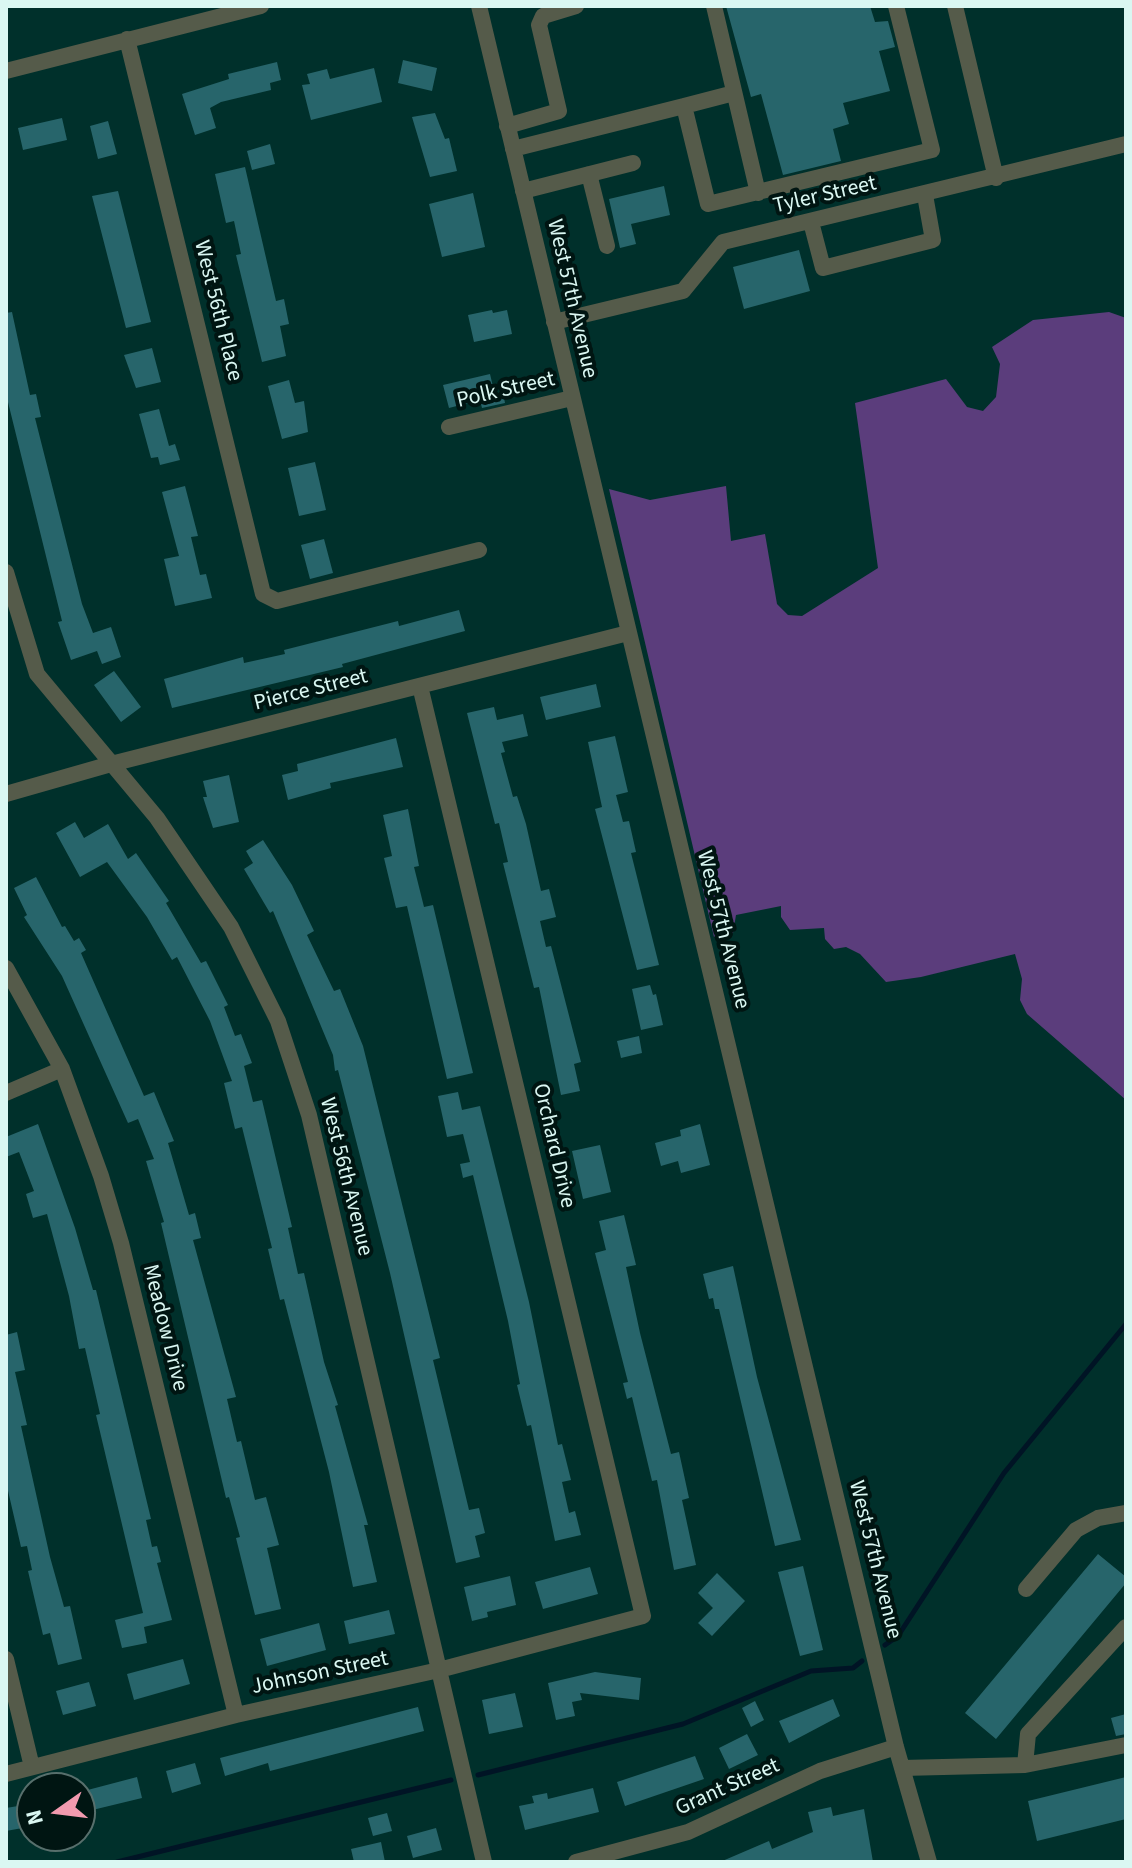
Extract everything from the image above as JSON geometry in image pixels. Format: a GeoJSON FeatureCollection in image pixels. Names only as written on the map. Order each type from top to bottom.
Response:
{"type":"FeatureCollection","features":[{"type":"Feature","properties":{"kind":"street"},"geometry":{"type":"LineString","coordinates":[[6,71],[222,10],[261,6]]}},
{"type":"Feature","properties":{"kind":"street","name":"West 57th Avenue"},"geometry":{"type":"LineString","coordinates":[[479,6],[896,1747],[929,1862]]}},
{"type":"Feature","properties":{"kind":"street"},"geometry":{"type":"LineString","coordinates":[[566,136],[539,25],[543,16],[576,6]]}},
{"type":"Feature","properties":{"kind":"street"},"geometry":{"type":"LineString","coordinates":[[714,6],[758,193]]}},
{"type":"Feature","properties":{"kind":"street"},"geometry":{"type":"LineString","coordinates":[[684,106],[708,204],[932,150],[896,6]]}},
{"type":"Feature","properties":{"kind":"street"},"geometry":{"type":"LineString","coordinates":[[955,6],[996,178]]}},
{"type":"Feature","properties":{"kind":"street","name":"West 56th Place"},"geometry":{"type":"LineString","coordinates":[[127,39],[263,594],[277,601],[479,550]]}},
{"type":"Feature","properties":{"kind":"street"},"geometry":{"type":"LineString","coordinates":[[513,149],[734,93]]}},
{"type":"Feature","properties":{"kind":"street"},"geometry":{"type":"LineString","coordinates":[[507,126],[559,111]]}},
{"type":"Feature","properties":{"kind":"street","name":"Tyler Street"},"geometry":{"type":"LineString","coordinates":[[554,322],[683,291],[723,242],[1126,144]]}},
{"type":"Feature","properties":{"kind":"street"},"geometry":{"type":"LineString","coordinates":[[523,191],[633,163]]}},
{"type":"Feature","properties":{"kind":"street"},"geometry":{"type":"LineString","coordinates":[[589,174],[607,246]]}},
{"type":"Feature","properties":{"kind":"street"},"geometry":{"type":"LineString","coordinates":[[811,222],[823,268],[933,240],[925,195]]}},
{"type":"Feature","properties":{"kind":"street","name":"Polk Street"},"geometry":{"type":"LineString","coordinates":[[449,427],[572,398]]}},
{"type":"Feature","properties":{"kind":"street","name":"West 56th Avenue"},"geometry":{"type":"LineString","coordinates":[[6,572],[37,674],[157,818],[231,927],[278,1021],[309,1115],[484,1862]]}},
{"type":"Feature","properties":{"kind":"street","name":"Pierce Street"},"geometry":{"type":"LineString","coordinates":[[6,794],[111,764],[628,633]]}},
{"type":"Feature","properties":{"kind":"street","name":"Orchard Drive"},"geometry":{"type":"LineString","coordinates":[[420,686],[643,1616]]}},
{"type":"Feature","properties":{"kind":"street","name":"Meadow Drive"},"geometry":{"type":"LineString","coordinates":[[6,968],[62,1069],[121,1243],[236,1715]]}},
{"type":"Feature","properties":{"kind":"street"},"geometry":{"type":"LineString","coordinates":[[6,1093],[62,1069]]}},
{"type":"Feature","properties":{"kind":"street"},"geometry":{"type":"LineString","coordinates":[[1026,1589],[1076,1530],[1098,1518],[1126,1513]]}},
{"type":"Feature","properties":{"kind":"street","name":"Johnson Street"},"geometry":{"type":"LineString","coordinates":[[6,1774],[236,1715],[439,1670],[643,1616]]}},
{"type":"Feature","properties":{"kind":"street"},"geometry":{"type":"LineString","coordinates":[[1025,1765],[1028,1734],[1126,1627]]}},
{"type":"Feature","properties":{"kind":"street"},"geometry":{"type":"LineString","coordinates":[[6,1659],[32,1767]]}},
{"type":"Feature","properties":{"kind":"street"},"geometry":{"type":"LineString","coordinates":[[902,1768],[1025,1765],[1126,1745]]}},
{"type":"Feature","properties":{"kind":"street","name":"Grant Street"},"geometry":{"type":"LineString","coordinates":[[576,1862],[688,1832],[820,1771],[896,1747]]}},
{"type":"Feature","properties":{"kind":"shaded area"},"geometry":{"type":"Polygon","coordinates":[[[1109,312],[1126,318],[1126,1100],[1027,1014],[1020,1000],[1022,979],[1015,954],[921,977],[886,982],[860,954],[846,947],[834,949],[825,939],[824,928],[790,930],[781,917],[781,906],[736,915],[733,933],[714,937],[609,489],[650,500],[726,486],[731,541],[765,534],[777,604],[788,615],[802,616],[878,568],[855,403],[946,379],[967,407],[983,411],[996,397],[1000,364],[992,347],[1033,320],[1109,312]]]}},
{"type":"Feature","properties":{"kind":"building"},"geometry":{"type":"Polygon","coordinates":[[[726,6],[870,6],[875,22],[888,21],[895,47],[879,51],[890,91],[843,103],[849,124],[833,129],[841,161],[783,175],[761,94],[751,97],[726,6]]]}},
{"type":"Feature","properties":{"kind":"building"},"geometry":{"type":"Polygon","coordinates":[[[403,60],[437,68],[432,91],[398,83],[403,60]]]}},
{"type":"Feature","properties":{"kind":"building"},"geometry":{"type":"Polygon","coordinates":[[[277,62],[281,80],[270,83],[271,90],[221,102],[210,108],[216,128],[195,135],[182,94],[229,79],[228,74],[277,62]]]}},
{"type":"Feature","properties":{"kind":"building"},"geometry":{"type":"Polygon","coordinates":[[[374,68],[382,102],[311,120],[302,85],[310,84],[307,74],[327,69],[330,79],[374,68]]]}},
{"type":"Feature","properties":{"kind":"building"},"geometry":{"type":"Polygon","coordinates":[[[435,113],[445,139],[449,138],[457,171],[430,177],[412,117],[435,113]]]}},
{"type":"Feature","properties":{"kind":"building"},"geometry":{"type":"Polygon","coordinates":[[[62,118],[67,140],[23,150],[18,128],[62,118]]]}},
{"type":"Feature","properties":{"kind":"building"},"geometry":{"type":"Polygon","coordinates":[[[108,121],[117,154],[98,159],[90,126],[108,121]]]}},
{"type":"Feature","properties":{"kind":"building"},"geometry":{"type":"Polygon","coordinates":[[[270,144],[275,164],[252,170],[247,151],[270,144]]]}},
{"type":"Feature","properties":{"kind":"building"},"geometry":{"type":"Polygon","coordinates":[[[245,167],[276,301],[284,299],[289,324],[280,326],[286,356],[262,362],[236,255],[241,254],[234,221],[226,223],[215,174],[245,167]]]}},
{"type":"Feature","properties":{"kind":"building"},"geometry":{"type":"Polygon","coordinates":[[[664,186],[670,215],[631,224],[636,244],[620,248],[609,199],[664,186]]]}},
{"type":"Feature","properties":{"kind":"building"},"geometry":{"type":"Polygon","coordinates":[[[118,191],[151,322],[126,328],[92,196],[118,191]]]}},
{"type":"Feature","properties":{"kind":"building"},"geometry":{"type":"Polygon","coordinates":[[[473,193],[485,247],[442,257],[429,204],[473,193]]]}},
{"type":"Feature","properties":{"kind":"building"},"geometry":{"type":"Polygon","coordinates":[[[799,250],[810,291],[744,309],[733,267],[799,250]]]}},
{"type":"Feature","properties":{"kind":"building"},"geometry":{"type":"Polygon","coordinates":[[[492,310],[493,313],[507,310],[512,334],[474,342],[468,315],[492,310]]]}},
{"type":"Feature","properties":{"kind":"building"},"geometry":{"type":"Polygon","coordinates":[[[12,312],[30,395],[36,394],[41,417],[35,418],[82,604],[93,633],[111,627],[121,657],[102,664],[97,651],[71,660],[58,622],[62,621],[6,394],[6,313],[12,312]]]}},
{"type":"Feature","properties":{"kind":"building"},"geometry":{"type":"Polygon","coordinates":[[[152,348],[161,382],[136,388],[124,355],[152,348]]]}},
{"type":"Feature","properties":{"kind":"building"},"geometry":{"type":"Polygon","coordinates":[[[490,374],[495,395],[503,393],[505,403],[482,408],[480,400],[449,408],[443,385],[490,374]]]}},
{"type":"Feature","properties":{"kind":"building"},"geometry":{"type":"Polygon","coordinates":[[[289,380],[295,403],[304,401],[308,432],[282,439],[268,386],[289,380]]]}},
{"type":"Feature","properties":{"kind":"building"},"geometry":{"type":"Polygon","coordinates":[[[159,409],[169,446],[175,444],[180,460],[160,465],[158,457],[151,458],[139,414],[159,409]]]}},
{"type":"Feature","properties":{"kind":"building"},"geometry":{"type":"Polygon","coordinates":[[[315,462],[326,510],[299,516],[288,468],[315,462]]]}},
{"type":"Feature","properties":{"kind":"building"},"geometry":{"type":"Polygon","coordinates":[[[185,486],[198,536],[191,537],[200,575],[206,574],[212,598],[175,606],[164,559],[179,556],[162,492],[185,486]]]}},
{"type":"Feature","properties":{"kind":"building"},"geometry":{"type":"Polygon","coordinates":[[[324,539],[333,573],[310,579],[301,545],[324,539]]]}},
{"type":"Feature","properties":{"kind":"building"},"geometry":{"type":"Polygon","coordinates":[[[459,610],[465,631],[342,664],[343,667],[172,708],[164,679],[243,657],[244,663],[398,621],[399,626],[459,610]]]}},
{"type":"Feature","properties":{"kind":"building"},"geometry":{"type":"Polygon","coordinates":[[[114,671],[141,707],[121,722],[94,685],[114,671]]]}},
{"type":"Feature","properties":{"kind":"building"},"geometry":{"type":"Polygon","coordinates":[[[596,684],[601,707],[546,720],[540,697],[596,684]]]}},
{"type":"Feature","properties":{"kind":"building"},"geometry":{"type":"Polygon","coordinates":[[[494,707],[497,720],[523,714],[528,736],[502,742],[505,752],[501,753],[513,797],[517,796],[526,824],[541,891],[549,889],[556,917],[540,921],[546,947],[551,946],[581,1062],[574,1064],[580,1091],[561,1095],[539,987],[534,988],[503,863],[508,862],[499,823],[495,824],[467,713],[494,707]]]}},
{"type":"Feature","properties":{"kind":"building"},"geometry":{"type":"Polygon","coordinates":[[[615,736],[628,792],[616,795],[623,822],[629,821],[636,852],[631,853],[659,965],[637,970],[595,809],[602,807],[588,742],[615,736]]]}},
{"type":"Feature","properties":{"kind":"building"},"geometry":{"type":"Polygon","coordinates":[[[396,738],[403,767],[330,783],[331,788],[288,800],[282,775],[298,771],[297,764],[396,738]]]}},
{"type":"Feature","properties":{"kind":"building"},"geometry":{"type":"Polygon","coordinates":[[[229,775],[239,822],[213,828],[203,797],[207,797],[203,781],[229,775]]]}},
{"type":"Feature","properties":{"kind":"building"},"geometry":{"type":"Polygon","coordinates":[[[408,809],[419,866],[414,867],[424,907],[433,905],[473,1073],[447,1079],[407,906],[396,908],[384,858],[392,856],[383,815],[408,809]]]}},
{"type":"Feature","properties":{"kind":"building"},"geometry":{"type":"Polygon","coordinates":[[[75,822],[84,838],[108,824],[128,859],[136,853],[169,901],[166,903],[201,963],[206,961],[228,1005],[224,1007],[235,1036],[241,1034],[252,1063],[244,1066],[253,1102],[262,1100],[292,1227],[288,1228],[298,1274],[304,1273],[324,1362],[338,1405],[335,1406],[368,1525],[364,1525],[377,1582],[353,1587],[329,1472],[284,1299],[280,1300],[268,1249],[272,1248],[242,1127],[235,1129],[224,1083],[232,1081],[210,1021],[177,957],[172,960],[147,917],[107,862],[80,877],[56,833],[75,822]]]}},
{"type":"Feature","properties":{"kind":"building"},"geometry":{"type":"Polygon","coordinates":[[[263,840],[292,885],[314,931],[307,935],[334,991],[340,989],[363,1046],[440,1358],[433,1360],[469,1510],[479,1508],[485,1533],[475,1536],[480,1557],[456,1563],[390,1273],[338,1070],[335,1071],[333,1055],[273,911],[270,913],[244,869],[253,863],[246,851],[263,840]]]}},
{"type":"Feature","properties":{"kind":"building"},"geometry":{"type":"Polygon","coordinates":[[[36,877],[62,927],[65,926],[74,941],[79,938],[86,950],[81,953],[144,1096],[154,1092],[174,1141],[168,1143],[189,1215],[195,1213],[201,1238],[193,1240],[236,1397],[227,1399],[237,1442],[241,1441],[255,1500],[266,1497],[279,1545],[267,1548],[281,1609],[255,1615],[236,1538],[240,1537],[229,1497],[226,1498],[161,1223],[164,1222],[146,1161],[154,1159],[138,1119],[128,1123],[62,976],[24,917],[27,915],[14,888],[36,877]]]}},
{"type":"Feature","properties":{"kind":"building"},"geometry":{"type":"Polygon","coordinates":[[[650,985],[653,995],[656,994],[663,1025],[641,1030],[632,989],[650,985]]]}},
{"type":"Feature","properties":{"kind":"building"},"geometry":{"type":"Polygon","coordinates":[[[639,1036],[642,1053],[621,1058],[617,1041],[639,1036]]]}},
{"type":"Feature","properties":{"kind":"building"},"geometry":{"type":"Polygon","coordinates":[[[458,1092],[462,1110],[480,1106],[529,1302],[558,1445],[562,1444],[571,1480],[562,1482],[569,1513],[575,1511],[581,1535],[555,1541],[531,1425],[527,1426],[517,1385],[520,1384],[508,1321],[473,1175],[463,1178],[460,1164],[470,1162],[463,1134],[447,1137],[438,1096],[458,1092]]]}},
{"type":"Feature","properties":{"kind":"building"},"geometry":{"type":"Polygon","coordinates":[[[38,1124],[75,1228],[93,1290],[96,1290],[151,1519],[146,1520],[152,1547],[157,1546],[161,1562],[157,1563],[172,1620],[144,1627],[147,1643],[122,1648],[115,1620],[143,1613],[96,1415],[100,1414],[85,1348],[79,1349],[69,1296],[47,1214],[33,1218],[26,1194],[34,1191],[19,1152],[6,1157],[6,1137],[38,1124]]]}},
{"type":"Feature","properties":{"kind":"building"},"geometry":{"type":"Polygon","coordinates":[[[700,1124],[710,1165],[681,1173],[678,1161],[661,1166],[655,1143],[681,1136],[680,1130],[700,1124]]]}},
{"type":"Feature","properties":{"kind":"building"},"geometry":{"type":"Polygon","coordinates":[[[600,1145],[611,1192],[583,1199],[572,1151],[600,1145]]]}},
{"type":"Feature","properties":{"kind":"building"},"geometry":{"type":"Polygon","coordinates":[[[624,1215],[636,1265],[626,1267],[640,1333],[671,1454],[679,1452],[689,1498],[682,1500],[696,1565],[674,1570],[657,1480],[652,1481],[632,1397],[627,1399],[623,1383],[628,1382],[595,1253],[606,1250],[599,1221],[624,1215]]]}},
{"type":"Feature","properties":{"kind":"building"},"geometry":{"type":"Polygon","coordinates":[[[733,1266],[757,1377],[801,1540],[775,1546],[719,1309],[715,1309],[713,1298],[709,1299],[703,1274],[733,1266]]]}},
{"type":"Feature","properties":{"kind":"building"},"geometry":{"type":"Polygon","coordinates":[[[17,1332],[25,1370],[15,1372],[27,1425],[21,1426],[50,1557],[64,1607],[70,1606],[82,1659],[58,1665],[50,1633],[43,1635],[28,1571],[32,1570],[27,1546],[21,1547],[6,1482],[6,1335],[17,1332]]]}},
{"type":"Feature","properties":{"kind":"building"},"geometry":{"type":"Polygon","coordinates":[[[1098,1554],[1126,1577],[1126,1583],[996,1739],[965,1713],[1098,1554]]]}},
{"type":"Feature","properties":{"kind":"building"},"geometry":{"type":"Polygon","coordinates":[[[803,1566],[823,1650],[800,1656],[778,1572],[803,1566]]]}},
{"type":"Feature","properties":{"kind":"building"},"geometry":{"type":"Polygon","coordinates":[[[590,1567],[598,1594],[543,1609],[535,1582],[590,1567]]]}},
{"type":"Feature","properties":{"kind":"building"},"geometry":{"type":"Polygon","coordinates":[[[717,1573],[745,1601],[712,1636],[698,1623],[713,1608],[698,1593],[717,1573]]]}},
{"type":"Feature","properties":{"kind":"building"},"geometry":{"type":"Polygon","coordinates":[[[510,1576],[516,1605],[487,1612],[488,1617],[472,1621],[464,1587],[510,1576]]]}},
{"type":"Feature","properties":{"kind":"building"},"geometry":{"type":"Polygon","coordinates":[[[389,1610],[395,1634],[349,1644],[344,1621],[389,1610]]]}},
{"type":"Feature","properties":{"kind":"building"},"geometry":{"type":"Polygon","coordinates":[[[319,1623],[326,1650],[267,1666],[260,1639],[319,1623]]]}},
{"type":"Feature","properties":{"kind":"building"},"geometry":{"type":"Polygon","coordinates":[[[183,1659],[190,1684],[134,1700],[127,1674],[183,1659]]]}},
{"type":"Feature","properties":{"kind":"building"},"geometry":{"type":"Polygon","coordinates":[[[595,1672],[641,1678],[639,1700],[580,1693],[582,1700],[572,1702],[575,1716],[556,1720],[548,1683],[595,1672]]]}},
{"type":"Feature","properties":{"kind":"building"},"geometry":{"type":"Polygon","coordinates":[[[89,1682],[96,1706],[63,1715],[56,1691],[89,1682]]]}},
{"type":"Feature","properties":{"kind":"building"},"geometry":{"type":"Polygon","coordinates":[[[515,1693],[523,1727],[489,1734],[482,1700],[515,1693]]]}},
{"type":"Feature","properties":{"kind":"building"},"geometry":{"type":"Polygon","coordinates":[[[833,1699],[840,1716],[789,1743],[779,1721],[833,1699]]]}},
{"type":"Feature","properties":{"kind":"building"},"geometry":{"type":"Polygon","coordinates":[[[755,1701],[764,1720],[751,1727],[742,1708],[755,1701]]]}},
{"type":"Feature","properties":{"kind":"building"},"geometry":{"type":"Polygon","coordinates":[[[418,1707],[424,1731],[270,1771],[268,1763],[225,1776],[220,1758],[418,1707]]]}},
{"type":"Feature","properties":{"kind":"building"},"geometry":{"type":"Polygon","coordinates":[[[1126,1714],[1126,1734],[1116,1736],[1111,1718],[1126,1714]]]}},
{"type":"Feature","properties":{"kind":"building"},"geometry":{"type":"Polygon","coordinates":[[[747,1734],[758,1755],[729,1769],[719,1748],[747,1734]]]}},
{"type":"Feature","properties":{"kind":"building"},"geometry":{"type":"Polygon","coordinates":[[[695,1756],[704,1779],[625,1806],[617,1782],[695,1756]]]}},
{"type":"Feature","properties":{"kind":"building"},"geometry":{"type":"Polygon","coordinates":[[[195,1763],[201,1784],[172,1793],[166,1771],[195,1763]]]}},
{"type":"Feature","properties":{"kind":"building"},"geometry":{"type":"Polygon","coordinates":[[[137,1777],[142,1798],[96,1809],[96,1788],[137,1777]]]}},
{"type":"Feature","properties":{"kind":"building"},"geometry":{"type":"Polygon","coordinates":[[[1126,1777],[1126,1819],[1037,1841],[1028,1801],[1126,1777]]]}},
{"type":"Feature","properties":{"kind":"building"},"geometry":{"type":"Polygon","coordinates":[[[593,1788],[599,1812],[525,1830],[519,1806],[534,1803],[532,1796],[547,1793],[548,1799],[593,1788]]]}},
{"type":"Feature","properties":{"kind":"building"},"geometry":{"type":"Polygon","coordinates":[[[16,1806],[16,1829],[6,1831],[6,1808],[16,1806]]]}},
{"type":"Feature","properties":{"kind":"building"},"geometry":{"type":"Polygon","coordinates":[[[831,1807],[833,1816],[864,1809],[873,1862],[720,1862],[769,1841],[772,1849],[813,1832],[808,1812],[831,1807]]]}},
{"type":"Feature","properties":{"kind":"building"},"geometry":{"type":"Polygon","coordinates":[[[387,1813],[392,1831],[373,1836],[368,1818],[387,1813]]]}},
{"type":"Feature","properties":{"kind":"building"},"geometry":{"type":"Polygon","coordinates":[[[436,1828],[442,1850],[413,1858],[407,1836],[436,1828]]]}},
{"type":"Feature","properties":{"kind":"building"},"geometry":{"type":"Polygon","coordinates":[[[381,1842],[385,1862],[354,1862],[351,1849],[381,1842]]]}},
{"type":"Feature","properties":{"kind":"waterway"},"geometry":{"type":"LineString","coordinates":[[885,1645],[898,1636],[1004,1473],[1126,1324]]}},
{"type":"Feature","properties":{"kind":"waterway"},"geometry":{"type":"LineString","coordinates":[[478,1775],[683,1724],[811,1671],[853,1668],[862,1661]]}},
{"type":"Feature","properties":{"kind":"waterway"},"geometry":{"type":"LineString","coordinates":[[117,1862],[451,1780]]}}]}
